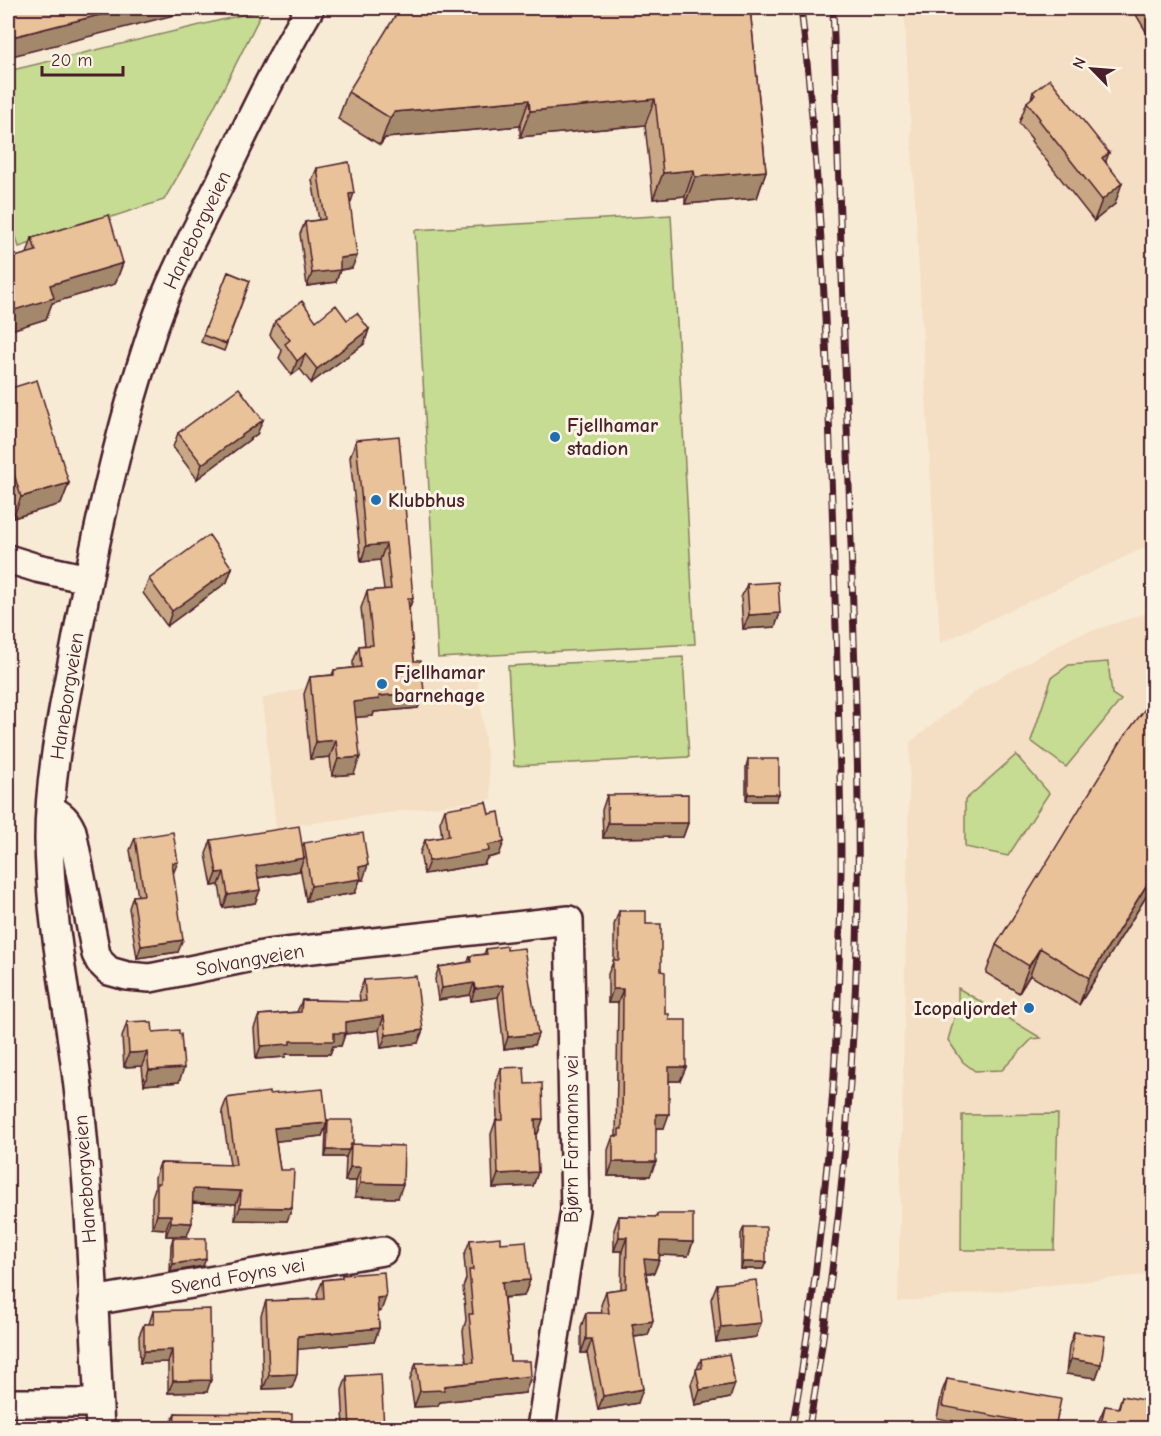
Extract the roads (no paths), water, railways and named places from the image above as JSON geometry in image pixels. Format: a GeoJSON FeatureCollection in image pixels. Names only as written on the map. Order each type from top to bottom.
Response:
{"type":"FeatureCollection","features":[{"type":"Feature","properties":{"kind":"street","name":"Haneborgveien"},"geometry":{"type":"LineString","coordinates":[[99,1416],[79,1094],[51,885],[49,835],[63,717],[88,579],[112,467],[164,299],[262,94],[310,8]]}},
{"type":"Feature","properties":{"kind":"street"},"geometry":{"type":"LineString","coordinates":[[8,559],[88,579]]}},
{"type":"Feature","properties":{"kind":"street","name":"Solvangveien"},"geometry":{"type":"LineString","coordinates":[[51,810],[59,813],[67,821],[72,831],[96,954],[109,971],[127,976],[150,978],[268,954],[568,920]]}},
{"type":"Feature","properties":{"kind":"street","name":"Bjørn Farmanns vei"},"geometry":{"type":"LineString","coordinates":[[541,1428],[575,1210],[568,920]]}},
{"type":"Feature","properties":{"kind":"street","name":"Svend Foyns vei"},"geometry":{"type":"LineString","coordinates":[[93,1301],[383,1251]]}},
{"type":"Feature","properties":{"kind":"street"},"geometry":{"type":"LineString","coordinates":[[8,1403],[99,1416]]}},
{"type":"Feature","properties":{"kind":"railway"},"geometry":{"type":"LineString","coordinates":[[792,1428],[804,1359],[822,1219],[838,1007],[841,866],[838,678],[824,286],[815,147],[801,8]]}},
{"type":"Feature","properties":{"kind":"railway"},"geometry":{"type":"LineString","coordinates":[[809,1428],[835,1248],[847,1127],[855,1006],[858,895],[856,694],[833,8]]}},
{"type":"Feature","properties":{"kind":"place","name":"Fjellhamar stadion"},"geometry":{"type":"Point","coordinates":[555,437]}},
{"type":"Feature","properties":{"kind":"place","name":"Klubbhus"},"geometry":{"type":"Point","coordinates":[376,500]}},
{"type":"Feature","properties":{"kind":"place","name":"Fjellhamar barnehage"},"geometry":{"type":"Point","coordinates":[382,684]}},
{"type":"Feature","properties":{"kind":"place","name":"Icopaljordet"},"geometry":{"type":"Point","coordinates":[1029,1008]}}]}
